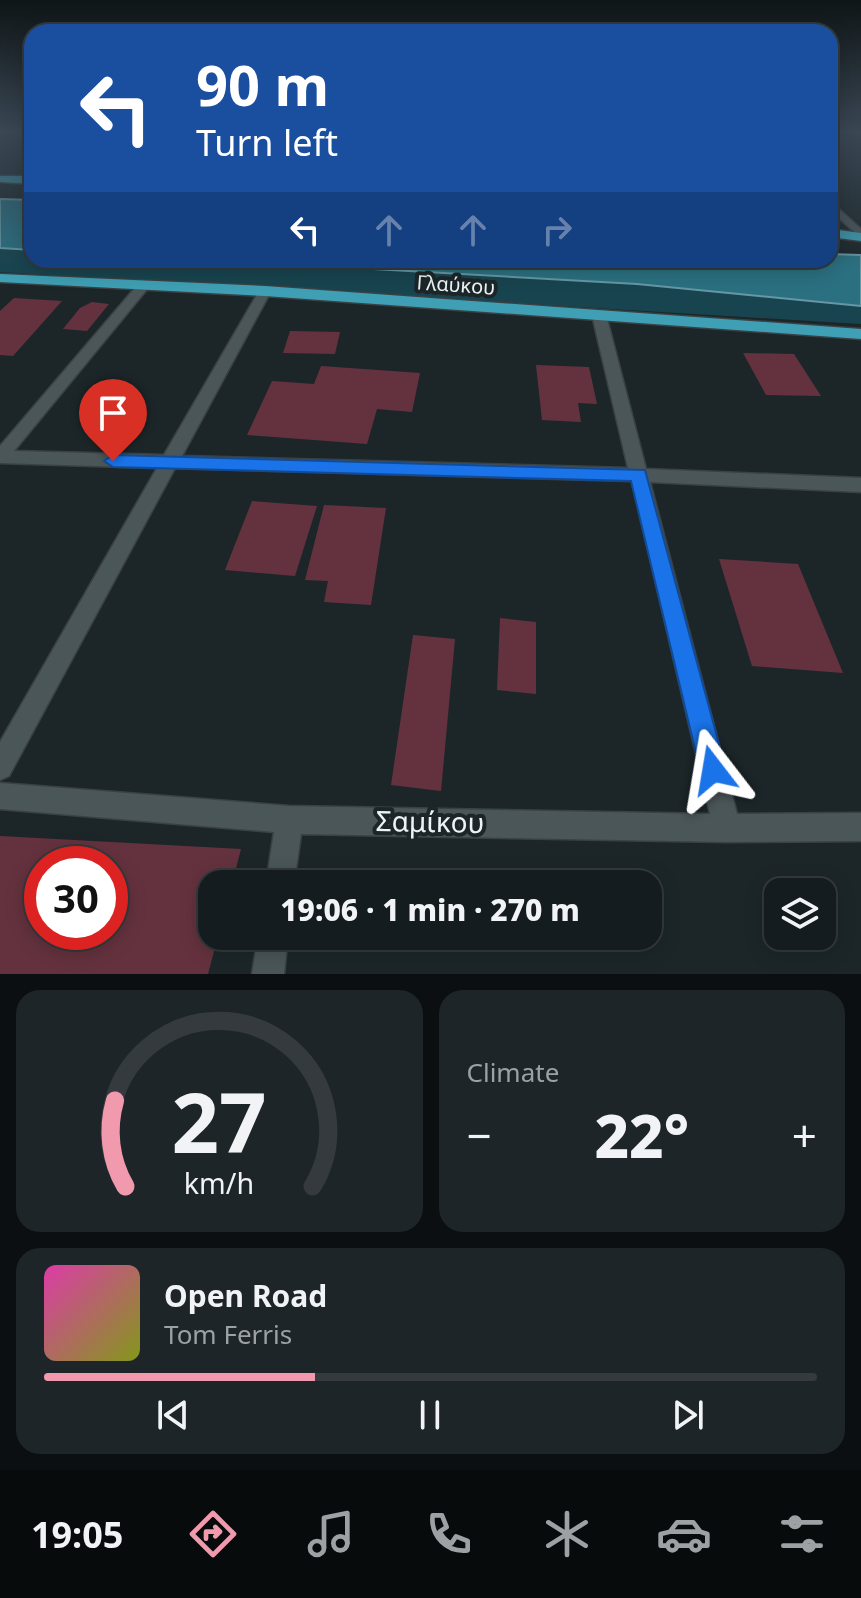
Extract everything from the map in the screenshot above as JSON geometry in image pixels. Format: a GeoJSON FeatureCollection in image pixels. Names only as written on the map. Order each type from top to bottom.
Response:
{"type":"FeatureCollection","features":[{"type":"Feature","properties":{"kind":"main road"},"geometry":{"type":"LineString","coordinates":[[0,179],[24,180]]}},
{"type":"Feature","properties":{"kind":"main road"},"geometry":{"type":"LineString","coordinates":[[838,234],[861,236]]}},
{"type":"Feature","properties":{"kind":"main road","name":"Γλαύκου"},"geometry":{"type":"LineString","coordinates":[[0,278],[265,291],[861,334]]}},
{"type":"Feature","properties":{"kind":"street"},"geometry":{"type":"LineString","coordinates":[[838,212],[861,236]]}},
{"type":"Feature","properties":{"kind":"street"},"geometry":{"type":"LineString","coordinates":[[0,457],[144,285]]}},
{"type":"Feature","properties":{"kind":"street"},"geometry":{"type":"LineString","coordinates":[[0,767],[265,291]]}},
{"type":"Feature","properties":{"kind":"street"},"geometry":{"type":"LineString","coordinates":[[599,315],[727,828]]}},
{"type":"Feature","properties":{"kind":"street"},"geometry":{"type":"LineString","coordinates":[[0,457],[638,475],[861,485]]}},
{"type":"Feature","properties":{"kind":"street","name":"Σαμίκου"},"geometry":{"type":"LineString","coordinates":[[0,796],[289,820],[727,828],[861,827]]}},
{"type":"Feature","properties":{"kind":"street"},"geometry":{"type":"LineString","coordinates":[[282,870],[289,820]]}},
{"type":"Feature","properties":{"kind":"street"},"geometry":{"type":"LineString","coordinates":[[268,974],[271,950]]}},
{"type":"Feature","properties":{"kind":"shaded area"},"geometry":{"type":"Polygon","coordinates":[[[0,199],[24,200],[24,250],[0,248],[0,199]]]}},
{"type":"Feature","properties":{"kind":"shaded area"},"geometry":{"type":"Polygon","coordinates":[[[0,248],[24,250],[24,268],[355,268],[637,284],[861,306],[861,324],[0,272],[0,248]]]}},
{"type":"Feature","properties":{"kind":"shaded area"},"geometry":{"type":"Polygon","coordinates":[[[838,254],[861,255],[861,306],[637,284],[355,268],[838,268],[838,254]]]}},
{"type":"Feature","properties":{"kind":"building"},"geometry":{"type":"Polygon","coordinates":[[[14,298],[62,301],[13,356],[0,355],[0,311],[14,298]]]}},
{"type":"Feature","properties":{"kind":"building"},"geometry":{"type":"Polygon","coordinates":[[[92,302],[109,304],[87,331],[63,329],[80,308],[92,302]]]}},
{"type":"Feature","properties":{"kind":"building"},"geometry":{"type":"Polygon","coordinates":[[[290,331],[340,332],[335,354],[283,353],[290,331]]]}},
{"type":"Feature","properties":{"kind":"building"},"geometry":{"type":"Polygon","coordinates":[[[743,353],[794,354],[821,396],[766,395],[743,353]]]}},
{"type":"Feature","properties":{"kind":"building"},"geometry":{"type":"Polygon","coordinates":[[[536,365],[589,367],[597,404],[578,403],[581,422],[542,420],[536,365]]]}},
{"type":"Feature","properties":{"kind":"building"},"geometry":{"type":"Polygon","coordinates":[[[321,366],[420,373],[412,412],[377,409],[367,444],[247,435],[272,381],[314,384],[321,366]]]}},
{"type":"Feature","properties":{"kind":"building"},"geometry":{"type":"Polygon","coordinates":[[[252,501],[317,506],[295,576],[225,570],[252,501]]]}},
{"type":"Feature","properties":{"kind":"building"},"geometry":{"type":"Polygon","coordinates":[[[324,505],[386,508],[371,605],[324,602],[328,581],[305,580],[324,505]]]}},
{"type":"Feature","properties":{"kind":"building"},"geometry":{"type":"Polygon","coordinates":[[[719,559],[798,564],[843,673],[752,666],[719,559]]]}},
{"type":"Feature","properties":{"kind":"building"},"geometry":{"type":"Polygon","coordinates":[[[500,618],[536,622],[536,694],[497,690],[500,618]]]}},
{"type":"Feature","properties":{"kind":"building"},"geometry":{"type":"Polygon","coordinates":[[[413,635],[455,639],[441,791],[391,785],[413,635]]]}},
{"type":"Feature","properties":{"kind":"building"},"geometry":{"type":"Polygon","coordinates":[[[0,836],[241,849],[236,870],[198,870],[198,950],[214,950],[208,974],[0,974],[0,836]]]}},
{"type":"Feature","properties":{"kind":"route"},"geometry":{"type":"LineString","coordinates":[[113,461],[638,475],[713,770]]}}]}
